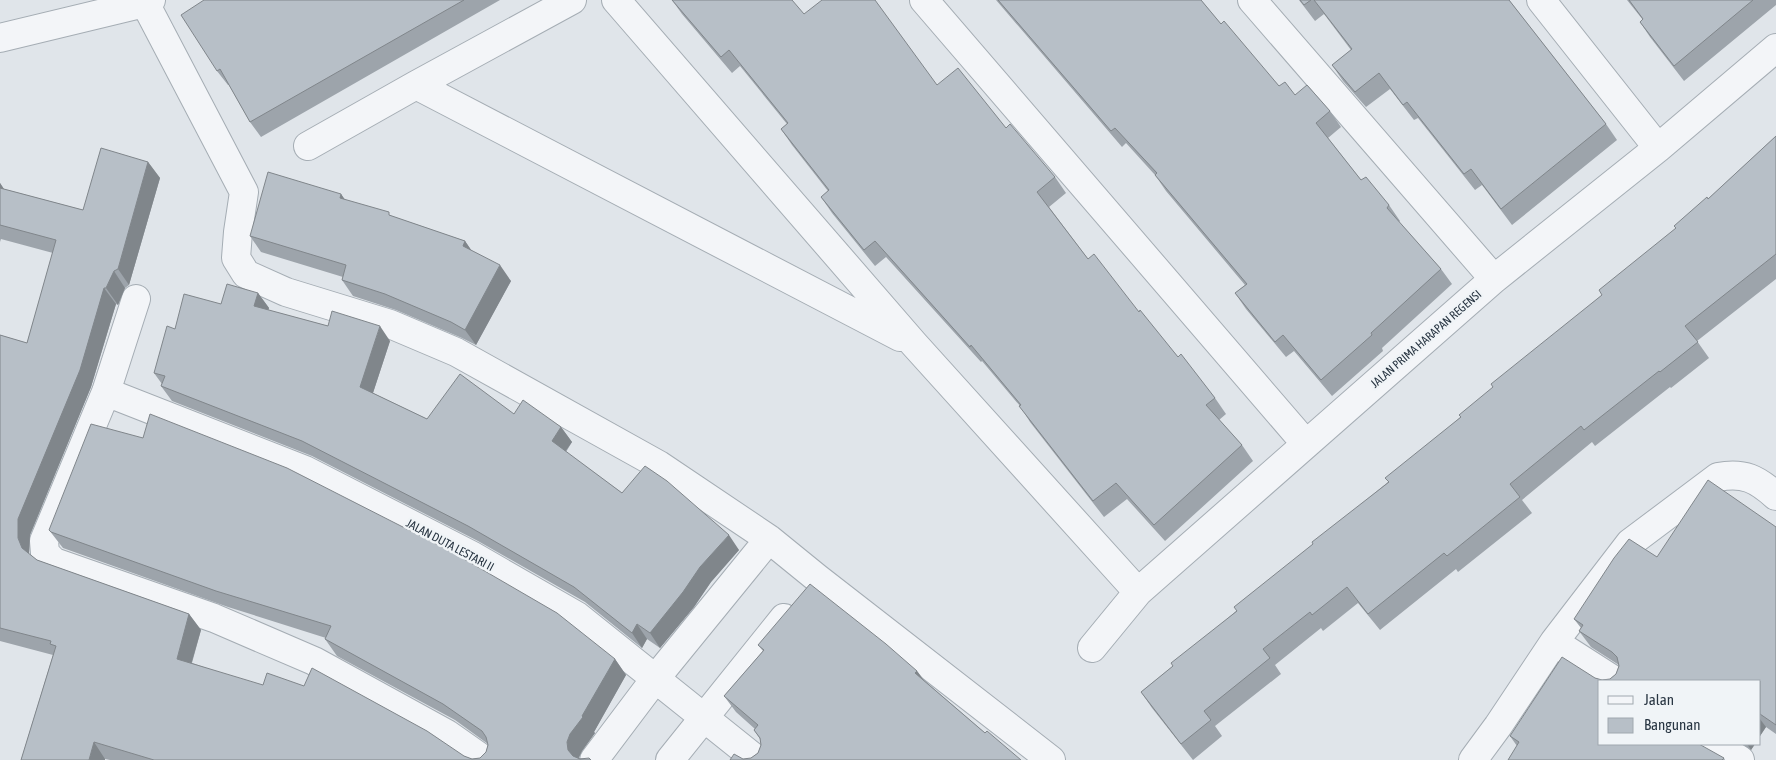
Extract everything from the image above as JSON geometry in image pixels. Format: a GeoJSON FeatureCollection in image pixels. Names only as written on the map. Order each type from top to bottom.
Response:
{"type":"FeatureCollection","features":[{"type":"Feature","properties":{"kind":"street"},"geometry":{"type":"LineString","coordinates":[[308,146],[572,0]]}},
{"type":"Feature","properties":{"kind":"street"},"geometry":{"type":"LineString","coordinates":[[616,0],[914,344],[1138,592]]}},
{"type":"Feature","properties":{"kind":"street"},"geometry":{"type":"LineString","coordinates":[[924,0],[1306,444]]}},
{"type":"Feature","properties":{"kind":"street"},"geometry":{"type":"LineString","coordinates":[[1252,0],[1494,279]]}},
{"type":"Feature","properties":{"kind":"street"},"geometry":{"type":"LineString","coordinates":[[1540,0],[1658,148]]}},
{"type":"Feature","properties":{"kind":"street"},"geometry":{"type":"LineString","coordinates":[[0,38],[148,2],[244,192],[236,258],[246,274],[286,292],[390,324],[456,352],[660,465],[770,539],[806,591],[1051,760]]}},
{"type":"Feature","properties":{"kind":"street","name":"JALAN PRIMA HARAPAN REGENSI"},"geometry":{"type":"LineString","coordinates":[[1092,648],[1138,592],[1494,279],[1658,148],[1776,48]]}},
{"type":"Feature","properties":{"kind":"street"},"geometry":{"type":"LineString","coordinates":[[416,85],[914,344]]}},
{"type":"Feature","properties":{"kind":"street"},"geometry":{"type":"LineString","coordinates":[[136,299],[106,392],[44,541],[45,553],[54,562],[214,618],[314,661],[447,734],[484,760]]}},
{"type":"Feature","properties":{"kind":"street","name":"JALAN DUTA LESTARI II"},"geometry":{"type":"LineString","coordinates":[[106,392],[305,470],[444,541],[577,616],[757,760]]}},
{"type":"Feature","properties":{"kind":"street"},"geometry":{"type":"LineString","coordinates":[[1473,760],[1554,642],[1630,543],[1718,477],[1732,474],[1745,476],[1763,485],[1776,496]]}},
{"type":"Feature","properties":{"kind":"street"},"geometry":{"type":"LineString","coordinates":[[594,760],[655,679],[770,539]]}},
{"type":"Feature","properties":{"kind":"street"},"geometry":{"type":"LineString","coordinates":[[670,760],[806,591]]}},
{"type":"Feature","properties":{"kind":"street"},"geometry":{"type":"LineString","coordinates":[[1554,642],[1613,680]]}},
{"type":"Feature","properties":{"kind":"street"},"geometry":{"type":"LineString","coordinates":[[1716,745],[1740,760]]}},
{"type":"Feature","properties":{"kind":"building"},"geometry":{"type":"Polygon","coordinates":[[[204,0],[464,0],[250,122],[220,69],[217,71],[181,15],[204,0]]]}},
{"type":"Feature","properties":{"kind":"building"},"geometry":{"type":"Polygon","coordinates":[[[672,0],[792,0],[804,14],[822,0],[875,0],[937,85],[958,68],[1006,128],[1010,124],[1055,177],[1037,192],[1088,259],[1094,254],[1139,312],[1140,310],[1178,357],[1181,354],[1215,398],[1206,405],[1242,445],[1154,525],[1116,483],[1093,501],[1019,406],[1021,405],[971,345],[970,347],[875,241],[864,250],[821,197],[829,190],[781,129],[788,123],[729,50],[721,57],[672,0]]]}},
{"type":"Feature","properties":{"kind":"building"},"geometry":{"type":"Polygon","coordinates":[[[998,0],[1201,0],[1221,24],[1224,21],[1279,86],[1285,82],[1295,95],[1307,85],[1330,111],[1316,123],[1361,180],[1366,177],[1389,205],[1387,208],[1441,269],[1371,333],[1372,335],[1321,380],[1283,335],[1275,342],[1235,293],[1247,284],[1155,175],[1157,173],[1115,128],[1111,131],[998,0]]]}},
{"type":"Feature","properties":{"kind":"building"},"geometry":{"type":"Polygon","coordinates":[[[1300,0],[1311,0],[1304,5],[1300,0]]]}},
{"type":"Feature","properties":{"kind":"building"},"geometry":{"type":"Polygon","coordinates":[[[1314,0],[1509,0],[1606,124],[1501,209],[1471,169],[1464,174],[1407,102],[1403,105],[1379,73],[1355,92],[1332,65],[1352,49],[1314,0]]]}},
{"type":"Feature","properties":{"kind":"building"},"geometry":{"type":"Polygon","coordinates":[[[1629,0],[1753,0],[1674,66],[1640,22],[1643,19],[1629,0]]]}},
{"type":"Feature","properties":{"kind":"building"},"geometry":{"type":"Polygon","coordinates":[[[1776,136],[1776,254],[1685,326],[1698,342],[1584,430],[1581,426],[1510,484],[1520,497],[1447,556],[1444,553],[1368,614],[1347,587],[1312,615],[1310,612],[1263,649],[1270,658],[1204,711],[1211,720],[1181,744],[1141,692],[1173,666],[1171,663],[1237,611],[1234,607],[1313,544],[1312,542],[1389,482],[1385,478],[1461,417],[1459,415],[1493,387],[1491,384],[1602,295],[1599,290],[1676,228],[1674,226],[1707,197],[1708,199],[1776,136]]]}},
{"type":"Feature","properties":{"kind":"building"},"geometry":{"type":"Polygon","coordinates":[[[101,148],[148,162],[118,269],[114,271],[106,288],[104,288],[80,370],[18,519],[18,538],[22,548],[37,560],[189,614],[177,659],[263,685],[267,673],[304,686],[312,668],[427,731],[464,756],[472,759],[480,758],[486,752],[488,745],[482,731],[443,704],[325,639],[331,626],[216,591],[49,530],[91,424],[143,438],[150,414],[287,468],[452,552],[557,613],[615,659],[567,742],[568,750],[573,756],[580,759],[589,758],[591,760],[154,760],[94,742],[89,760],[21,760],[56,646],[50,644],[51,641],[0,628],[0,335],[27,343],[56,240],[0,225],[0,188],[83,210],[101,148]]]}},
{"type":"Feature","properties":{"kind":"building"},"geometry":{"type":"Polygon","coordinates":[[[268,172],[341,194],[340,198],[389,212],[389,215],[465,241],[463,246],[500,265],[465,330],[451,322],[385,294],[342,280],[346,265],[250,236],[268,172]]]}},
{"type":"Feature","properties":{"kind":"building"},"geometry":{"type":"Polygon","coordinates":[[[227,284],[258,293],[254,306],[328,326],[332,311],[380,326],[360,387],[427,419],[460,374],[514,414],[523,400],[561,427],[552,441],[622,493],[645,466],[667,481],[729,535],[700,567],[683,592],[650,633],[637,624],[632,633],[574,587],[468,526],[302,441],[161,386],[165,376],[154,373],[167,326],[175,329],[184,294],[221,304],[227,284]]]}},
{"type":"Feature","properties":{"kind":"building"},"geometry":{"type":"Polygon","coordinates":[[[1708,480],[1776,527],[1776,725],[1761,715],[1761,680],[1602,680],[1610,679],[1616,674],[1619,666],[1617,657],[1579,631],[1583,625],[1574,619],[1614,558],[1629,539],[1657,557],[1708,480]]]}},
{"type":"Feature","properties":{"kind":"building"},"geometry":{"type":"Polygon","coordinates":[[[810,584],[886,644],[917,671],[915,673],[985,733],[987,731],[1021,760],[730,760],[734,754],[743,759],[751,758],[758,753],[761,745],[760,738],[754,730],[758,725],[724,696],[764,650],[758,645],[810,584]]]}},
{"type":"Feature","properties":{"kind":"building"},"geometry":{"type":"Polygon","coordinates":[[[1562,657],[1595,678],[1602,680],[1598,680],[1598,745],[1701,745],[1724,758],[1722,760],[1508,760],[1519,742],[1510,736],[1562,657]]]}}]}
